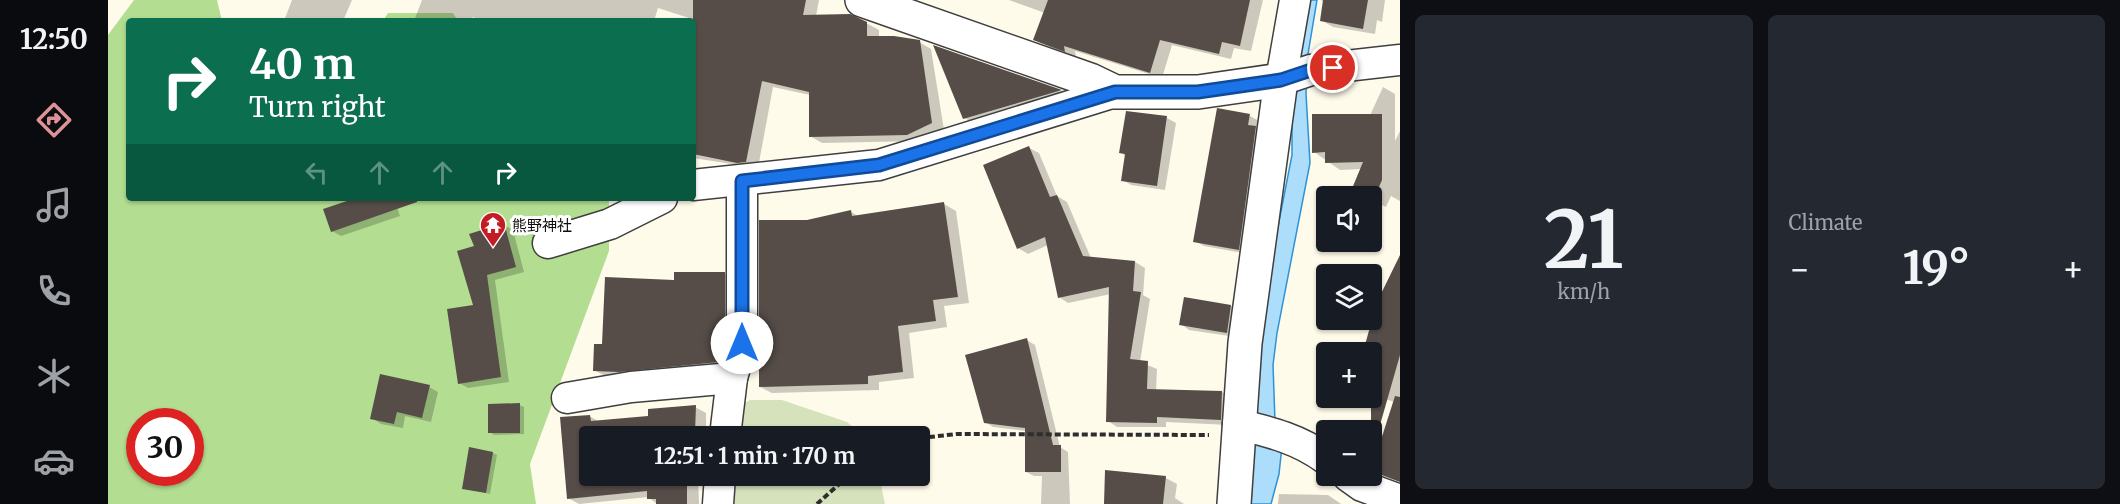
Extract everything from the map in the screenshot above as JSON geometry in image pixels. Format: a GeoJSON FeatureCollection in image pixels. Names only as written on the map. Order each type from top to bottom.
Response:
{"type":"FeatureCollection","features":[{"type":"Feature","properties":{"kind":"street"},"geometry":{"type":"LineString","coordinates":[[862,0],[1090,80],[1115,92]]}},
{"type":"Feature","properties":{"kind":"street"},"geometry":{"type":"LineString","coordinates":[[1234,504],[1245,343],[1296,75],[1295,0]]}},
{"type":"Feature","properties":{"kind":"street"},"geometry":{"type":"LineString","coordinates":[[696,185],[879,165],[1115,92],[1198,92],[1400,60]]}},
{"type":"Feature","properties":{"kind":"street"},"geometry":{"type":"LineString","coordinates":[[726,426],[732,378],[742,343],[742,181]]}},
{"type":"Feature","properties":{"kind":"street"},"geometry":{"type":"LineString","coordinates":[[548,243],[610,224],[656,201]]}},
{"type":"Feature","properties":{"kind":"street"},"geometry":{"type":"LineString","coordinates":[[567,398],[632,387],[732,378]]}},
{"type":"Feature","properties":{"kind":"street"},"geometry":{"type":"LineString","coordinates":[[1238,429],[1285,436],[1316,452]]}},
{"type":"Feature","properties":{"kind":"street"},"geometry":{"type":"LineString","coordinates":[[718,504],[719,486]]}},
{"type":"Feature","properties":{"kind":"street"},"geometry":{"type":"LineString","coordinates":[[1362,486],[1400,500]]}},
{"type":"Feature","properties":{"kind":"path"},"geometry":{"type":"LineString","coordinates":[[930,437],[957,434],[1238,429]]}},
{"type":"Feature","properties":{"kind":"path"},"geometry":{"type":"LineString","coordinates":[[818,504],[837,486]]}},
{"type":"Feature","properties":{"kind":"green space"},"geometry":{"type":"Polygon","coordinates":[[[134,0],[217,0],[221,18],[126,18],[126,201],[609,201],[609,251],[530,464],[536,504],[108,504],[108,35],[134,0]]]}},
{"type":"Feature","properties":{"kind":"green space"},"geometry":{"type":"Polygon","coordinates":[[[388,13],[453,13],[456,18],[385,18],[388,13]]]}},
{"type":"Feature","properties":{"kind":"green space"},"geometry":{"type":"Polygon","coordinates":[[[750,400],[782,400],[847,422],[852,426],[734,426],[736,408],[750,400]]]}},
{"type":"Feature","properties":{"kind":"green space"},"geometry":{"type":"Polygon","coordinates":[[[728,486],[881,486],[885,504],[728,504],[728,486]]]}},
{"type":"Feature","properties":{"kind":"water"},"geometry":{"type":"Polygon","coordinates":[[[1302,0],[1317,0],[1308,54],[1306,94],[1310,163],[1277,333],[1273,365],[1275,421],[1282,446],[1279,474],[1271,504],[1251,504],[1259,324],[1292,155],[1292,91],[1302,0]]]}},
{"type":"Feature","properties":{"kind":"building"},"geometry":{"type":"Polygon","coordinates":[[[693,0],[806,0],[803,15],[850,14],[867,22],[867,36],[894,36],[920,40],[932,123],[907,135],[809,137],[809,92],[762,81],[746,162],[737,163],[696,155],[696,18],[693,18],[693,0]]]}},
{"type":"Feature","properties":{"kind":"building"},"geometry":{"type":"Polygon","coordinates":[[[1048,0],[1250,0],[1240,46],[1222,42],[1219,54],[1160,40],[1150,73],[1064,46],[1065,52],[1033,40],[1048,0]]]}},
{"type":"Feature","properties":{"kind":"building"},"geometry":{"type":"Polygon","coordinates":[[[1323,0],[1368,0],[1363,29],[1320,21],[1323,0]]]}},
{"type":"Feature","properties":{"kind":"building"},"geometry":{"type":"Polygon","coordinates":[[[933,45],[1062,90],[963,119],[933,45]]]}},
{"type":"Feature","properties":{"kind":"building"},"geometry":{"type":"Polygon","coordinates":[[[1217,108],[1250,114],[1248,125],[1256,126],[1239,250],[1193,242],[1217,108]]]}},
{"type":"Feature","properties":{"kind":"building"},"geometry":{"type":"Polygon","coordinates":[[[1126,111],[1167,116],[1157,186],[1121,181],[1125,154],[1119,153],[1126,111]]]}},
{"type":"Feature","properties":{"kind":"building"},"geometry":{"type":"Polygon","coordinates":[[[1312,114],[1382,114],[1382,180],[1379,186],[1353,186],[1363,162],[1325,163],[1325,152],[1312,153],[1312,114]]]}},
{"type":"Feature","properties":{"kind":"building"},"geometry":{"type":"Polygon","coordinates":[[[1029,146],[1050,197],[1057,195],[1083,256],[1135,261],[1133,291],[1141,292],[1130,359],[1148,361],[1147,389],[1222,391],[1221,420],[1157,417],[1157,423],[1106,422],[1109,287],[1058,298],[1045,237],[1017,249],[983,165],[1029,146]]]}},
{"type":"Feature","properties":{"kind":"building"},"geometry":{"type":"Polygon","coordinates":[[[347,201],[417,201],[331,232],[323,209],[347,201]]]}},
{"type":"Feature","properties":{"kind":"building"},"geometry":{"type":"Polygon","coordinates":[[[944,202],[958,297],[933,300],[936,321],[898,326],[903,372],[868,376],[868,384],[759,387],[759,366],[754,366],[759,343],[759,220],[807,220],[851,210],[852,216],[944,202]]]}},
{"type":"Feature","properties":{"kind":"building"},"geometry":{"type":"Polygon","coordinates":[[[504,223],[516,267],[487,275],[501,377],[458,384],[447,309],[473,305],[457,251],[474,246],[469,234],[504,223]]]}},
{"type":"Feature","properties":{"kind":"building"},"geometry":{"type":"Polygon","coordinates":[[[1400,255],[1400,355],[1381,420],[1371,420],[1371,408],[1382,408],[1382,342],[1366,342],[1369,330],[1382,330],[1382,292],[1400,255]]]}},
{"type":"Feature","properties":{"kind":"building"},"geometry":{"type":"Polygon","coordinates":[[[674,272],[725,272],[725,341],[719,362],[619,372],[593,371],[594,344],[602,344],[605,277],[674,280],[674,272]]]}},
{"type":"Feature","properties":{"kind":"building"},"geometry":{"type":"Polygon","coordinates":[[[1184,297],[1231,305],[1227,333],[1179,325],[1184,297]]]}},
{"type":"Feature","properties":{"kind":"building"},"geometry":{"type":"Polygon","coordinates":[[[1027,338],[1053,445],[1061,445],[1061,472],[1025,472],[1025,428],[984,423],[965,355],[1027,338]]]}},
{"type":"Feature","properties":{"kind":"building"},"geometry":{"type":"Polygon","coordinates":[[[380,374],[430,385],[422,418],[397,412],[394,424],[370,419],[380,374]]]}},
{"type":"Feature","properties":{"kind":"building"},"geometry":{"type":"Polygon","coordinates":[[[1395,396],[1400,397],[1400,482],[1382,475],[1382,437],[1395,396]]]}},
{"type":"Feature","properties":{"kind":"building"},"geometry":{"type":"Polygon","coordinates":[[[520,403],[520,433],[488,433],[488,404],[520,403]]]}},
{"type":"Feature","properties":{"kind":"building"},"geometry":{"type":"Polygon","coordinates":[[[696,405],[695,426],[579,426],[579,486],[687,486],[687,504],[656,504],[656,499],[647,499],[647,491],[567,499],[560,417],[590,415],[591,421],[648,416],[648,409],[696,405]]]}},
{"type":"Feature","properties":{"kind":"building"},"geometry":{"type":"Polygon","coordinates":[[[469,447],[493,452],[486,493],[462,489],[469,447]]]}},
{"type":"Feature","properties":{"kind":"building"},"geometry":{"type":"Polygon","coordinates":[[[1105,470],[1166,476],[1163,504],[1104,504],[1105,470]]]}},
{"type":"Feature","properties":{"kind":"place","name":"熊野神社"},"geometry":{"type":"Point","coordinates":[493,248]}},
{"type":"Feature","properties":{"kind":"route"},"geometry":{"type":"LineString","coordinates":[[742,343],[742,181],[879,165],[1115,92],[1198,92],[1281,80],[1311,70],[1333,68]]}}]}
